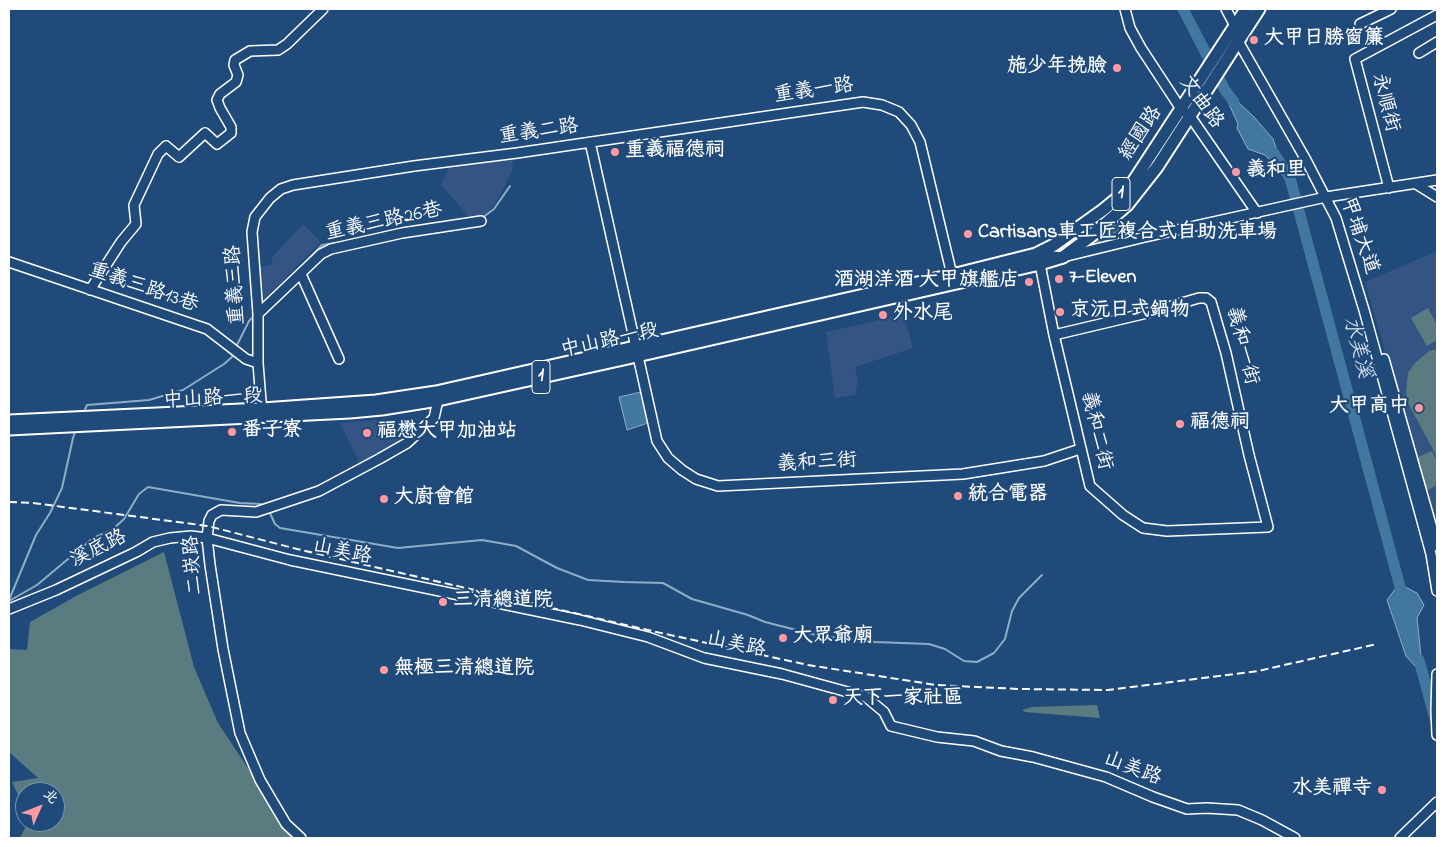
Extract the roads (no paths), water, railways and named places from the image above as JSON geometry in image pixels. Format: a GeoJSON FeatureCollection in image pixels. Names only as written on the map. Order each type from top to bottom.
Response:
{"type":"FeatureCollection","features":[{"type":"Feature","properties":{"kind":"main road","name":"1"},"geometry":{"type":"LineString","coordinates":[[1235,26],[1246,9]]}},
{"type":"Feature","properties":{"kind":"main road","name":"1"},"geometry":{"type":"LineString","coordinates":[[1235,46],[1259,9]]}},
{"type":"Feature","properties":{"kind":"main road","name":"經國路"},"geometry":{"type":"LineString","coordinates":[[1062,257],[1092,236],[1127,205],[1157,167],[1199,80],[1235,26]]}},
{"type":"Feature","properties":{"kind":"main road","name":"經國路"},"geometry":{"type":"LineString","coordinates":[[1038,259],[1054,244],[1120,196],[1133,182],[1185,112],[1206,91],[1235,46]]}},
{"type":"Feature","properties":{"kind":"main road","name":"中山路一段"},"geometry":{"type":"LineString","coordinates":[[636,351],[952,275],[1038,259],[1062,257]]}},
{"type":"Feature","properties":{"kind":"main road","name":"中山路一段"},"geometry":{"type":"LineString","coordinates":[[9,429],[262,413],[437,396],[1038,259]]}},
{"type":"Feature","properties":{"kind":"main road","name":"中山路一段"},"geometry":{"type":"LineString","coordinates":[[9,421],[262,413]]}},
{"type":"Feature","properties":{"kind":"street"},"geometry":{"type":"LineString","coordinates":[[90,290],[121,242],[136,224],[134,205],[158,154],[166,146],[179,156],[205,133],[217,144],[231,133],[232,127],[217,100],[220,94],[236,82],[238,75],[234,66],[235,60],[250,52],[278,50],[323,9]]}},
{"type":"Feature","properties":{"kind":"street","name":"文曲路"},"geometry":{"type":"LineString","coordinates":[[1125,9],[1130,28],[1141,48],[1257,213]]}},
{"type":"Feature","properties":{"kind":"street","name":"甲埔大道"},"geometry":{"type":"LineString","coordinates":[[1226,9],[1235,26],[1235,46],[1322,198],[1336,218],[1364,310],[1431,554],[1437,591]]}},
{"type":"Feature","properties":{"kind":"street"},"geometry":{"type":"LineString","coordinates":[[1360,24],[1391,9]]}},
{"type":"Feature","properties":{"kind":"street"},"geometry":{"type":"LineString","coordinates":[[1434,9],[1437,15]]}},
{"type":"Feature","properties":{"kind":"street","name":"永順街"},"geometry":{"type":"LineString","coordinates":[[1389,188],[1355,60],[1437,15]]}},
{"type":"Feature","properties":{"kind":"street"},"geometry":{"type":"LineString","coordinates":[[1418,53],[1437,42]]}},
{"type":"Feature","properties":{"kind":"street","name":"重義一路"},"geometry":{"type":"LineString","coordinates":[[590,142],[863,102],[882,105],[899,112],[911,125],[920,142],[952,275]]}},
{"type":"Feature","properties":{"kind":"street","name":"重義二路"},"geometry":{"type":"LineString","coordinates":[[308,182],[590,142],[636,351]]}},
{"type":"Feature","properties":{"kind":"street"},"geometry":{"type":"LineString","coordinates":[[1322,198],[1437,180]]}},
{"type":"Feature","properties":{"kind":"street","name":"重義三路"},"geometry":{"type":"LineString","coordinates":[[262,413],[252,232],[255,217],[270,198],[281,189],[308,182]]}},
{"type":"Feature","properties":{"kind":"street"},"geometry":{"type":"LineString","coordinates":[[1416,184],[1437,197]]}},
{"type":"Feature","properties":{"kind":"street","name":"中山路一段"},"geometry":{"type":"LineString","coordinates":[[1062,257],[1322,198]]}},
{"type":"Feature","properties":{"kind":"street","name":"重義三路26巷"},"geometry":{"type":"LineString","coordinates":[[258,314],[321,254],[331,249],[402,233],[481,221]]}},
{"type":"Feature","properties":{"kind":"street","name":"義和二街"},"geometry":{"type":"LineString","coordinates":[[1038,259],[1090,486],[1123,515],[1143,528],[1167,530],[1268,527]]}},
{"type":"Feature","properties":{"kind":"street","name":"重義三路13巷"},"geometry":{"type":"LineString","coordinates":[[9,262],[207,329],[246,359],[258,363]]}},
{"type":"Feature","properties":{"kind":"street"},"geometry":{"type":"LineString","coordinates":[[300,274],[339,359]]}},
{"type":"Feature","properties":{"kind":"street","name":"義和一街"},"geometry":{"type":"LineString","coordinates":[[1054,335],[1147,313],[1199,298],[1206,298],[1211,302],[1268,527]]}},
{"type":"Feature","properties":{"kind":"street"},"geometry":{"type":"LineString","coordinates":[[1364,310],[1374,326],[1437,546]]}},
{"type":"Feature","properties":{"kind":"street","name":"義和三街"},"geometry":{"type":"LineString","coordinates":[[636,351],[658,441],[668,458],[696,479],[718,486],[963,474],[1044,461],[1080,449]]}},
{"type":"Feature","properties":{"kind":"street","name":"二崁路"},"geometry":{"type":"LineString","coordinates":[[301,838],[286,824],[260,780],[240,733],[223,649],[207,538],[209,521],[212,514],[221,510],[256,512],[319,491],[407,443],[434,418],[437,396]]}},
{"type":"Feature","properties":{"kind":"street","name":"溪底路"},"geometry":{"type":"LineString","coordinates":[[9,609],[56,590],[153,542],[191,536],[207,538]]}},
{"type":"Feature","properties":{"kind":"street","name":"山美路"},"geometry":{"type":"LineString","coordinates":[[207,538],[290,560],[580,620],[648,637],[704,658],[782,674],[866,697],[884,712],[891,726],[937,737],[974,741],[1001,751],[1033,757],[1106,777],[1187,809],[1238,810],[1296,838]]}},
{"type":"Feature","properties":{"kind":"street"},"geometry":{"type":"LineString","coordinates":[[1437,674],[1437,735]]}},
{"type":"Feature","properties":{"kind":"street"},"geometry":{"type":"LineString","coordinates":[[1400,838],[1437,802]]}},
{"type":"Feature","properties":{"kind":"waterway","name":"水美溪"},"geometry":{"type":"LineString","coordinates":[[1183,9],[1225,90],[1234,102]]}},
{"type":"Feature","properties":{"kind":"waterway","name":"水美溪"},"geometry":{"type":"LineString","coordinates":[[1273,152],[1290,178],[1403,598]]}},
{"type":"Feature","properties":{"kind":"waterway"},"geometry":{"type":"LineString","coordinates":[[482,218],[494,209],[510,186]]}},
{"type":"Feature","properties":{"kind":"waterway"},"geometry":{"type":"LineString","coordinates":[[303,265],[322,245],[342,242]]}},
{"type":"Feature","properties":{"kind":"waterway"},"geometry":{"type":"LineString","coordinates":[[236,347],[249,321],[255,315]]}},
{"type":"Feature","properties":{"kind":"waterway"},"geometry":{"type":"LineString","coordinates":[[83,414],[87,405],[149,400],[183,390],[224,364],[233,354]]}},
{"type":"Feature","properties":{"kind":"waterway"},"geometry":{"type":"LineString","coordinates":[[9,600],[36,535],[50,513],[62,488],[76,429]]}},
{"type":"Feature","properties":{"kind":"waterway"},"geometry":{"type":"LineString","coordinates":[[9,601],[37,585],[93,538],[112,530],[124,519],[139,494],[148,487],[240,503],[261,504],[263,506]]}},
{"type":"Feature","properties":{"kind":"waterway"},"geometry":{"type":"LineString","coordinates":[[269,511],[275,524],[280,528],[398,548],[482,540],[516,546],[557,568],[588,580],[663,583],[692,599],[748,615],[765,622],[820,636],[875,642],[929,644],[945,649],[964,661],[977,662],[994,653],[1005,639],[1012,611],[1019,598],[1042,575]]}},
{"type":"Feature","properties":{"kind":"waterway","name":"水美溪"},"geometry":{"type":"LineString","coordinates":[[1419,660],[1435,719]]}},
{"type":"Feature","properties":{"kind":"railway"},"geometry":{"type":"LineString","coordinates":[[9,502],[33,503],[208,526],[297,549],[652,631],[808,665],[936,685],[1019,689],[1108,690],[1258,671],[1377,644]]}},
{"type":"Feature","properties":{"kind":"place","name":"大甲日勝窗簾"},"geometry":{"type":"Point","coordinates":[1254,40]}},
{"type":"Feature","properties":{"kind":"place","name":"施少年挽臉"},"geometry":{"type":"Point","coordinates":[1117,68]}},
{"type":"Feature","properties":{"kind":"place","name":"重義福德祠"},"geometry":{"type":"Point","coordinates":[615,152]}},
{"type":"Feature","properties":{"kind":"place","name":"義和里"},"geometry":{"type":"Point","coordinates":[1236,172]}},
{"type":"Feature","properties":{"kind":"place","name":"Cartisans車工匠複合式自助洗車場"},"geometry":{"type":"Point","coordinates":[968,234]}},
{"type":"Feature","properties":{"kind":"place","name":"7-Eleven"},"geometry":{"type":"Point","coordinates":[1059,279]}},
{"type":"Feature","properties":{"kind":"place","name":"酒湖洋酒 大甲旗艦店"},"geometry":{"type":"Point","coordinates":[1029,282]}},
{"type":"Feature","properties":{"kind":"place","name":"京沅日式鍋物"},"geometry":{"type":"Point","coordinates":[1060,312]}},
{"type":"Feature","properties":{"kind":"place","name":"外水尾"},"geometry":{"type":"Point","coordinates":[883,315]}},
{"type":"Feature","properties":{"kind":"place","name":"大甲高中"},"geometry":{"type":"Point","coordinates":[1419,408]}},
{"type":"Feature","properties":{"kind":"place","name":"福德祠"},"geometry":{"type":"Point","coordinates":[1180,424]}},
{"type":"Feature","properties":{"kind":"place","name":"番子寮"},"geometry":{"type":"Point","coordinates":[232,432]}},
{"type":"Feature","properties":{"kind":"place","name":"福懋大甲加油站"},"geometry":{"type":"Point","coordinates":[367,433]}},
{"type":"Feature","properties":{"kind":"place","name":"統合電器"},"geometry":{"type":"Point","coordinates":[958,496]}},
{"type":"Feature","properties":{"kind":"place","name":"大廚會館"},"geometry":{"type":"Point","coordinates":[384,499]}},
{"type":"Feature","properties":{"kind":"place","name":"三清總道院"},"geometry":{"type":"Point","coordinates":[443,602]}},
{"type":"Feature","properties":{"kind":"place","name":"大眾爺廟"},"geometry":{"type":"Point","coordinates":[783,638]}},
{"type":"Feature","properties":{"kind":"place","name":"無極三清總道院"},"geometry":{"type":"Point","coordinates":[384,670]}},
{"type":"Feature","properties":{"kind":"place","name":"天下一家社區"},"geometry":{"type":"Point","coordinates":[833,700]}},
{"type":"Feature","properties":{"kind":"place","name":"水美禪寺"},"geometry":{"type":"Point","coordinates":[1382,790]}}]}
